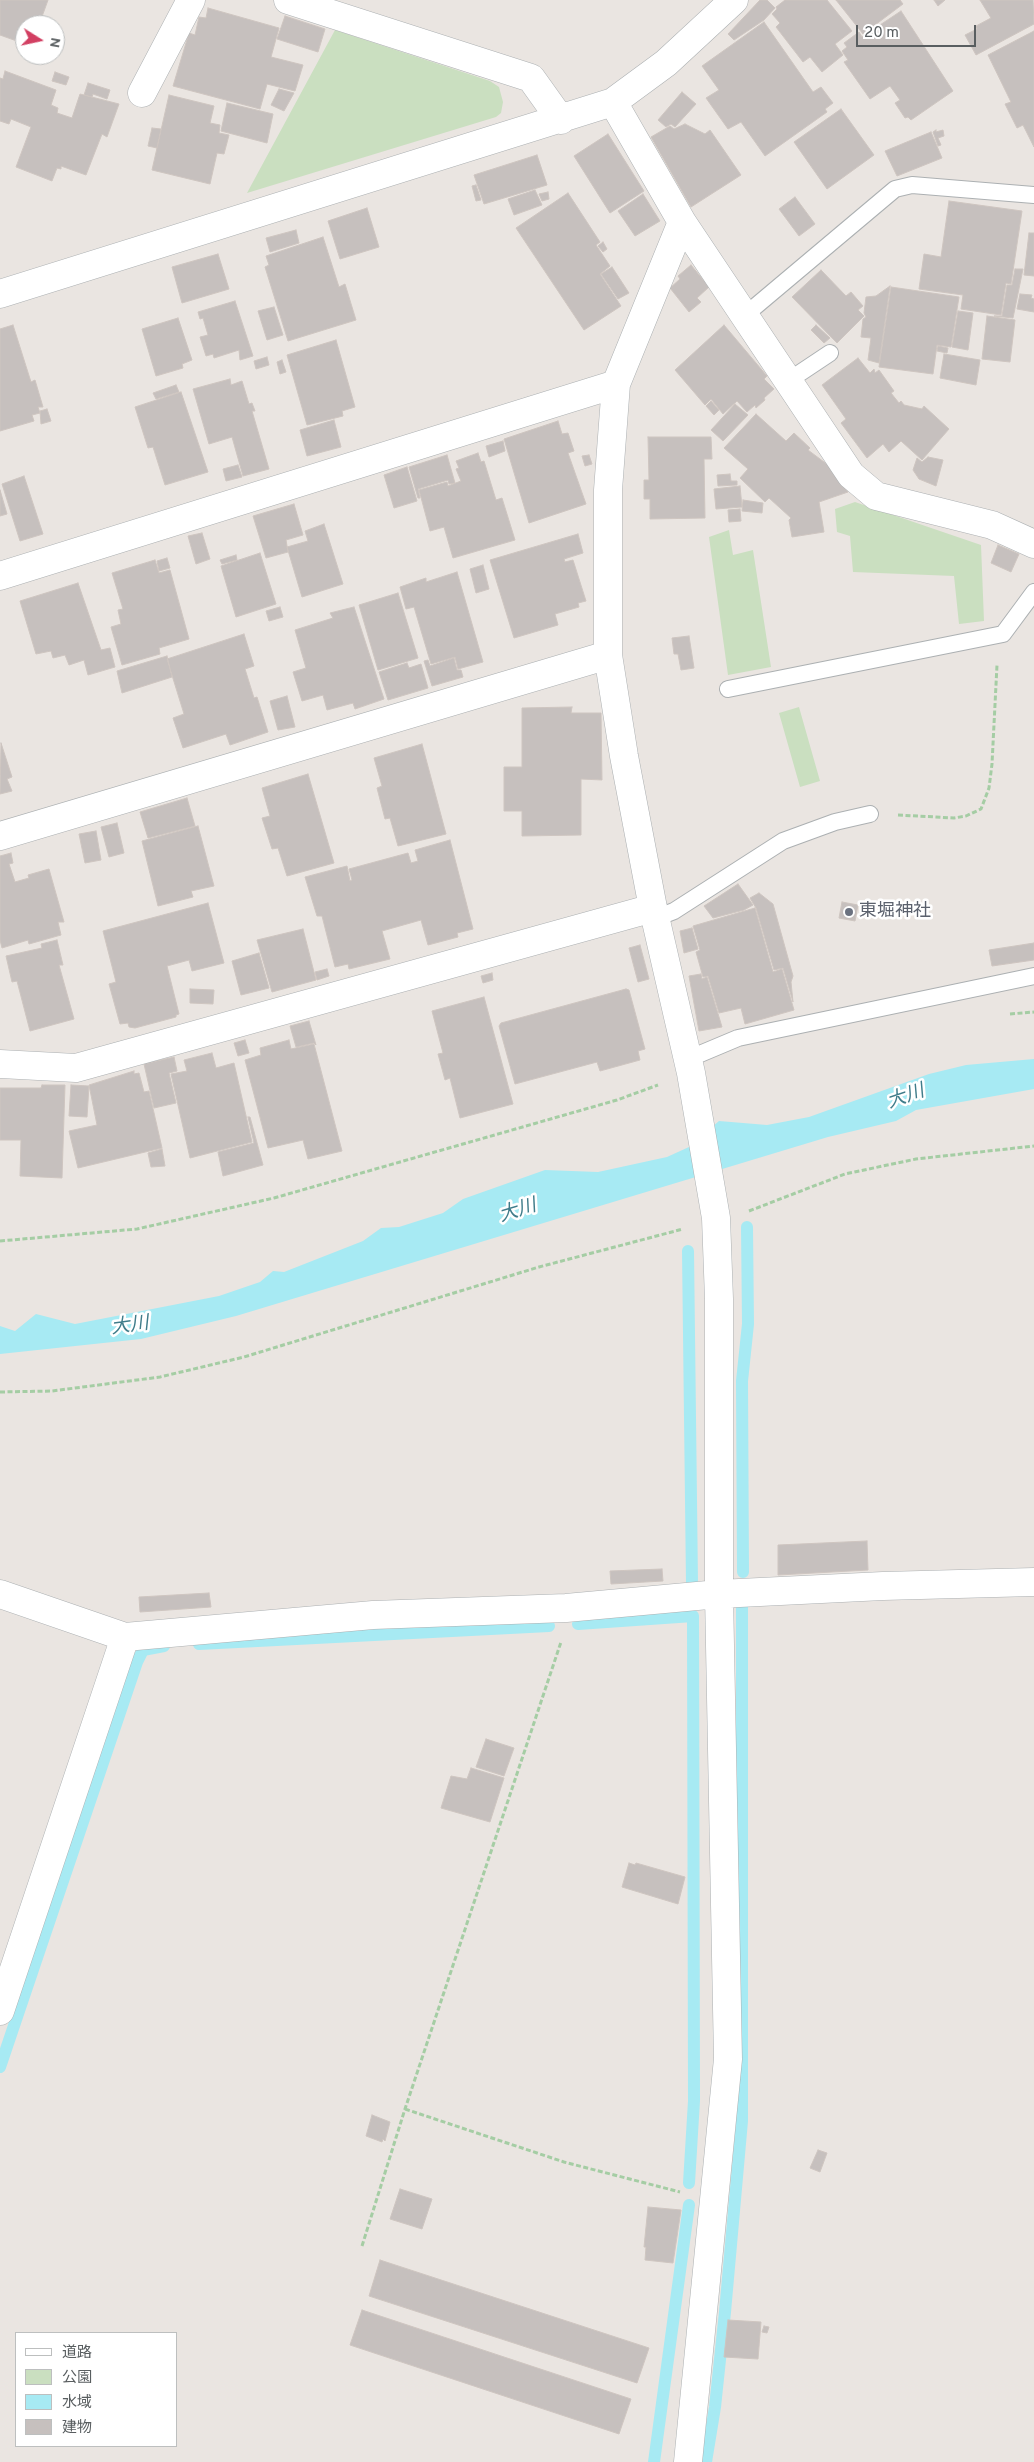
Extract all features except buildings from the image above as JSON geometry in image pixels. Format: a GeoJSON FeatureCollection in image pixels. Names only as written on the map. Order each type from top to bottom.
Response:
{"type":"FeatureCollection","features":[{"type":"Feature","properties":{"kind":"street"},"geometry":{"type":"LineString","coordinates":[[142,93],[191,0]]}},
{"type":"Feature","properties":{"kind":"street"},"geometry":{"type":"LineString","coordinates":[[288,0],[531,78],[561,120]]}},
{"type":"Feature","properties":{"kind":"street"},"geometry":{"type":"LineString","coordinates":[[0,294],[561,120],[613,102],[666,63],[734,0]]}},
{"type":"Feature","properties":{"kind":"street"},"geometry":{"type":"LineString","coordinates":[[613,102],[682,222],[851,475],[876,496],[992,525],[1034,544]]}},
{"type":"Feature","properties":{"kind":"street"},"geometry":{"type":"LineString","coordinates":[[682,222],[616,384],[608,490],[608,655],[624,756],[655,913],[691,1071],[716,1220],[719,1299],[719,1594],[728,2058],[688,2462]]}},
{"type":"Feature","properties":{"kind":"street"},"geometry":{"type":"LineString","coordinates":[[0,576],[616,384]]}},
{"type":"Feature","properties":{"kind":"street"},"geometry":{"type":"LineString","coordinates":[[0,836],[608,655]]}},
{"type":"Feature","properties":{"kind":"street"},"geometry":{"type":"LineString","coordinates":[[0,1064],[76,1068],[655,913]]}},
{"type":"Feature","properties":{"kind":"street"},"geometry":{"type":"LineString","coordinates":[[0,1594],[125,1637],[372,1615],[569,1607],[719,1594],[892,1585],[1034,1582]]}},
{"type":"Feature","properties":{"kind":"street"},"geometry":{"type":"LineString","coordinates":[[0,2011],[125,1637]]}},
{"type":"Feature","properties":{"kind":"lane"},"geometry":{"type":"LineString","coordinates":[[744,316],[895,190],[912,185],[1034,195]]}},
{"type":"Feature","properties":{"kind":"lane"},"geometry":{"type":"LineString","coordinates":[[788,381],[830,353]]}},
{"type":"Feature","properties":{"kind":"lane"},"geometry":{"type":"LineString","coordinates":[[728,689],[1003,634],[1034,592]]}},
{"type":"Feature","properties":{"kind":"lane"},"geometry":{"type":"LineString","coordinates":[[655,913],[674,911],[783,841],[835,822],[870,814]]}},
{"type":"Feature","properties":{"kind":"lane"},"geometry":{"type":"LineString","coordinates":[[691,1071],[738,1038],[1034,976]]}},
{"type":"Feature","properties":{"kind":"path"},"geometry":{"type":"LineString","coordinates":[[870,814],[954,818],[966,816],[981,809],[989,788],[992,764],[999,634]]}},
{"type":"Feature","properties":{"kind":"path"},"geometry":{"type":"LineString","coordinates":[[0,1241],[137,1229],[274,1198],[618,1100],[691,1071]]}},
{"type":"Feature","properties":{"kind":"path"},"geometry":{"type":"LineString","coordinates":[[0,1392],[52,1392],[179,1373],[244,1357],[539,1267],[716,1220],[845,1174],[916,1159],[1034,1146]]}},
{"type":"Feature","properties":{"kind":"path"},"geometry":{"type":"LineString","coordinates":[[362,2246],[405,2110],[564,1634],[569,1607]]}},
{"type":"Feature","properties":{"kind":"path"},"geometry":{"type":"LineString","coordinates":[[405,2110],[564,2162],[674,2191],[714,2196]]}},
{"type":"Feature","properties":{"kind":"green space"},"geometry":{"type":"Polygon","coordinates":[[[335,30],[490,81],[499,87],[503,102],[501,113],[496,117],[247,193],[335,30]]]}},
{"type":"Feature","properties":{"kind":"green space"},"geometry":{"type":"Polygon","coordinates":[[[855,502],[981,545],[984,621],[959,624],[954,576],[853,572],[850,536],[837,532],[835,509],[855,502]]]}},
{"type":"Feature","properties":{"kind":"green space"},"geometry":{"type":"Polygon","coordinates":[[[729,530],[733,555],[753,550],[771,667],[728,675],[709,537],[729,530]]]}},
{"type":"Feature","properties":{"kind":"green space"},"geometry":{"type":"Polygon","coordinates":[[[799,707],[820,781],[800,787],[779,713],[799,707]]]}},
{"type":"Feature","properties":{"kind":"water","name":"大川"},"geometry":{"type":"Polygon","coordinates":[[[1034,1059],[1034,1089],[916,1110],[896,1121],[828,1137],[236,1316],[141,1339],[0,1354],[0,1326],[15,1331],[36,1314],[75,1324],[219,1296],[260,1282],[273,1271],[284,1272],[363,1241],[381,1228],[399,1227],[443,1213],[463,1199],[545,1170],[598,1172],[667,1157],[689,1147],[719,1121],[767,1125],[809,1117],[929,1074],[966,1065],[1034,1059]]]}},
{"type":"Feature","properties":{"kind":"waterway"},"geometry":{"type":"LineString","coordinates":[[743,1572],[742,1381],[748,1324],[747,1227]]}},
{"type":"Feature","properties":{"kind":"waterway"},"geometry":{"type":"LineString","coordinates":[[688,1251],[692,1583]]}},
{"type":"Feature","properties":{"kind":"waterway"},"geometry":{"type":"LineString","coordinates":[[706,2462],[715,2407],[742,2121],[742,1607]]}},
{"type":"Feature","properties":{"kind":"waterway"},"geometry":{"type":"LineString","coordinates":[[578,1624],[693,1616],[694,2101],[689,2183]]}},
{"type":"Feature","properties":{"kind":"waterway"},"geometry":{"type":"LineString","coordinates":[[199,1644],[549,1626]]}},
{"type":"Feature","properties":{"kind":"waterway"},"geometry":{"type":"LineString","coordinates":[[0,2067],[137,1662],[143,1650],[164,1646]]}},
{"type":"Feature","properties":{"kind":"waterway"},"geometry":{"type":"LineString","coordinates":[[654,2462],[689,2205]]}},
{"type":"Feature","properties":{"kind":"place","name":"東堀神社"},"geometry":{"type":"Point","coordinates":[849,912]}}]}
